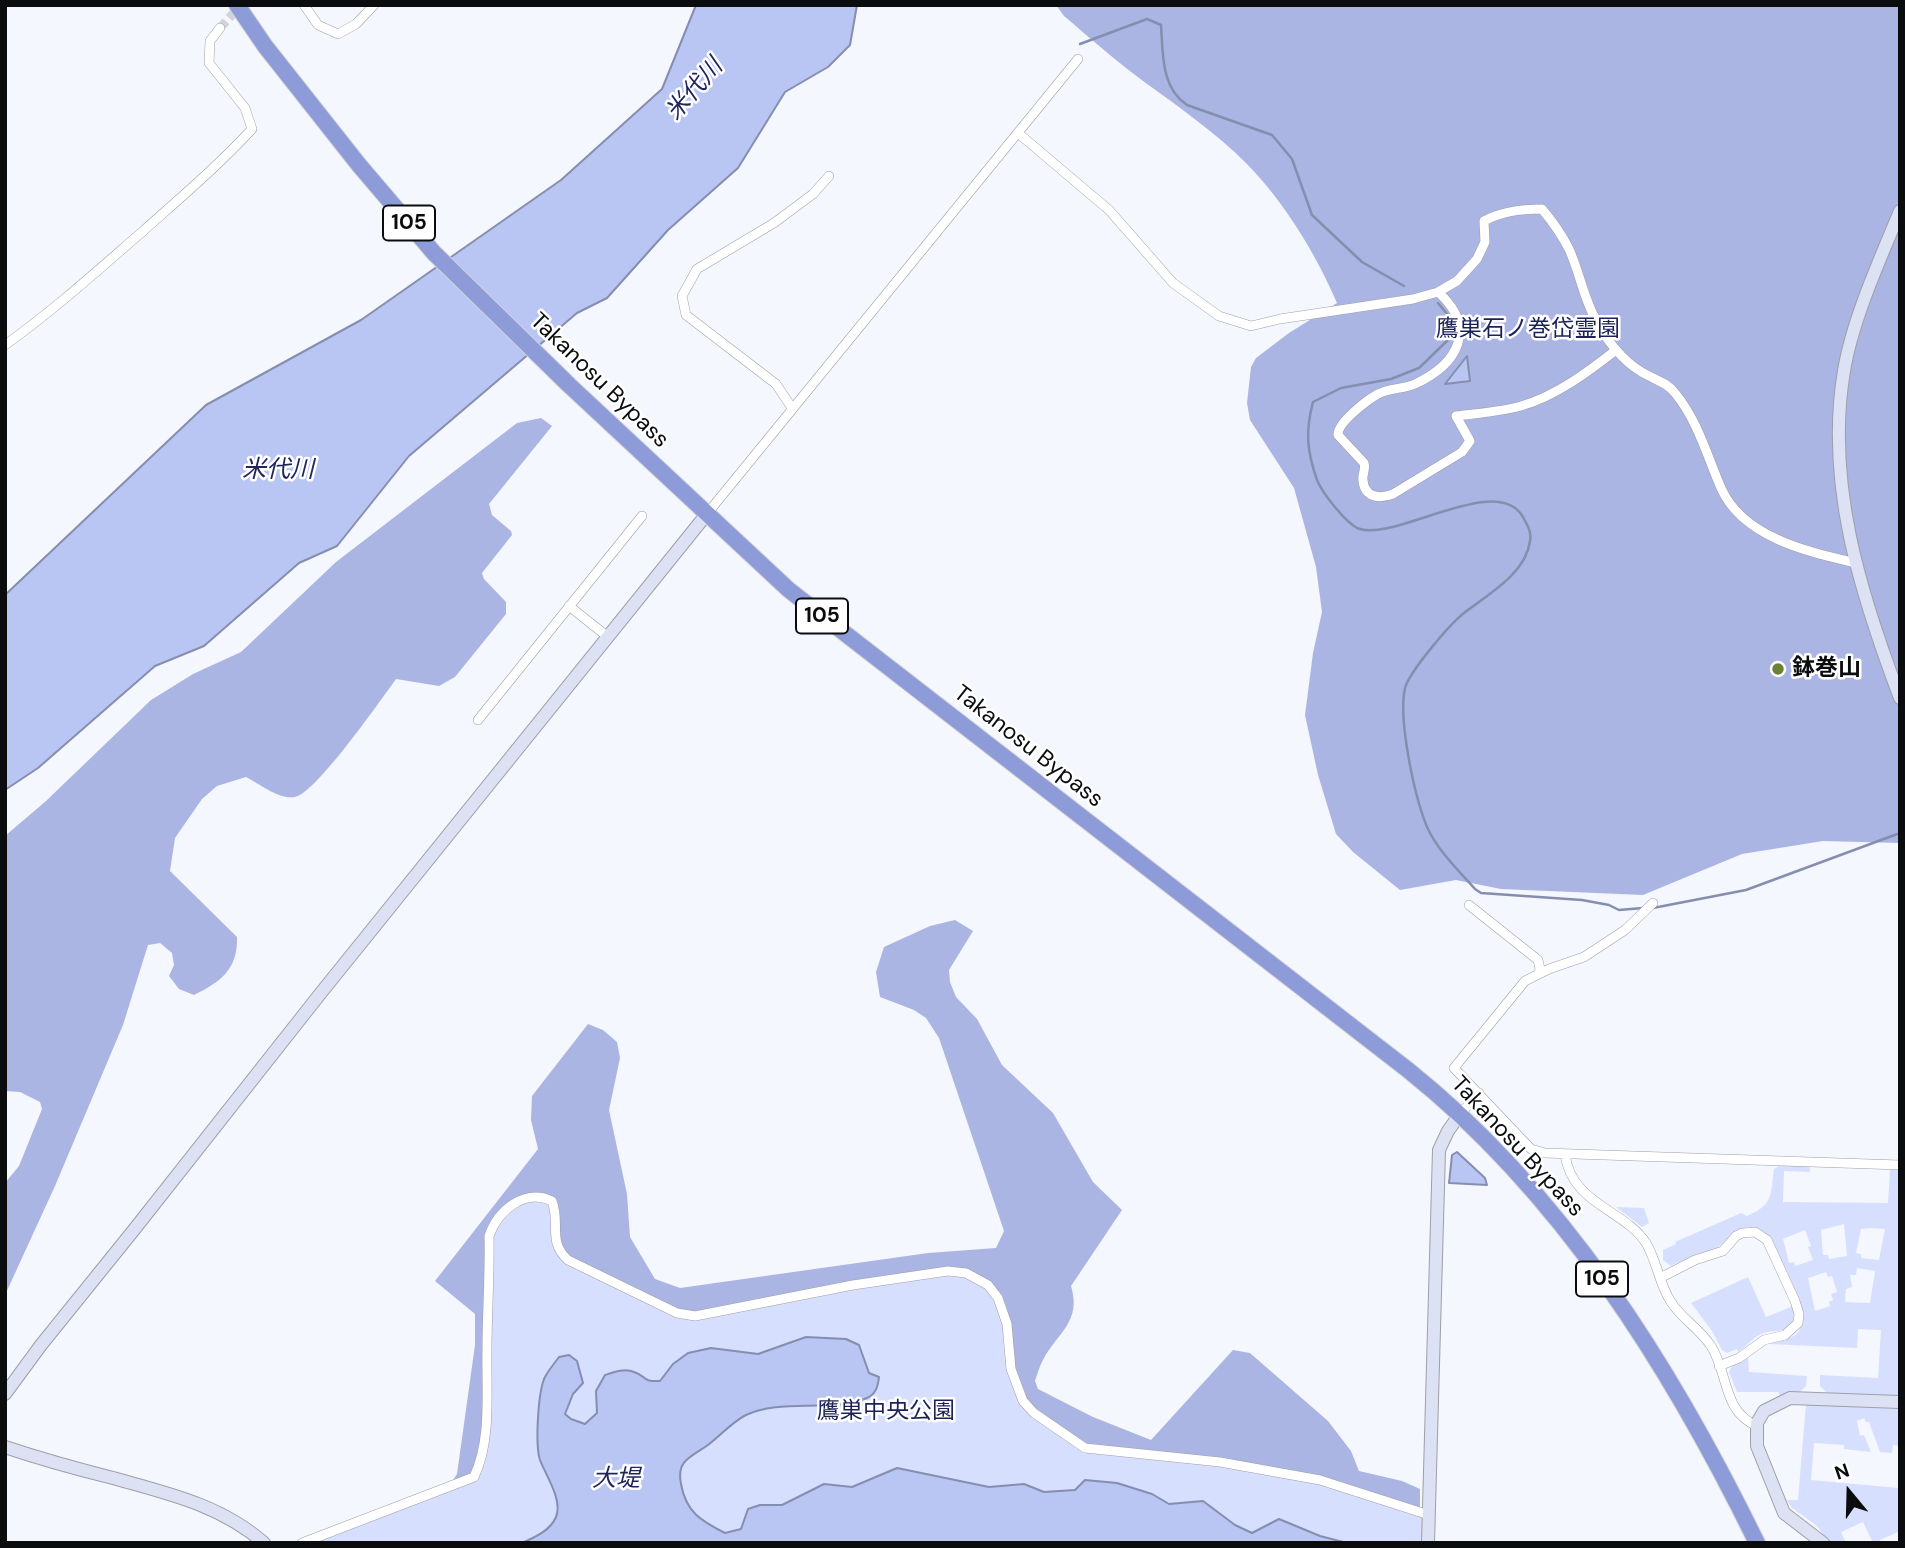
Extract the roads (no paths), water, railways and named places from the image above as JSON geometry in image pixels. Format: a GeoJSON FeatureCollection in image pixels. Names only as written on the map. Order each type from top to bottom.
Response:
{"type":"FeatureCollection","features":[{"type":"Feature","properties":{"kind":"highway","name":"Takanosu Bypass"},"geometry":{"type":"LineString","coordinates":[[237,5],[265,46],[359,165],[434,253],[706,515],[789,590],[1408,1070],[1460,1114],[1523,1180],[1600,1275],[1650,1349],[1718,1464],[1757,1543]]}},
{"type":"Feature","properties":{"kind":"street"},"geometry":{"type":"LineString","coordinates":[[303,5],[318,25],[338,34],[356,24],[374,5]]}},
{"type":"Feature","properties":{"kind":"street"},"geometry":{"type":"LineString","coordinates":[[5,345],[42,319],[180,199],[252,129],[245,108],[209,63],[210,41],[220,28]]}},
{"type":"Feature","properties":{"kind":"street"},"geometry":{"type":"LineString","coordinates":[[5,1394],[320,994],[792,408],[1078,59]]}},
{"type":"Feature","properties":{"kind":"street"},"geometry":{"type":"LineString","coordinates":[[1018,133],[1109,210],[1173,284],[1219,316],[1251,326],[1280,319],[1413,299],[1438,292],[1457,281],[1477,259],[1485,242],[1484,221],[1522,209],[1542,209],[1569,249],[1594,318],[1625,360],[1672,389],[1684,404],[1696,424],[1731,505],[1747,520],[1770,535],[1808,552],[1856,563]]}},
{"type":"Feature","properties":{"kind":"street"},"geometry":{"type":"LineString","coordinates":[[792,408],[776,384],[686,315],[682,296],[697,269],[774,223],[813,194],[829,176]]}},
{"type":"Feature","properties":{"kind":"street"},"geometry":{"type":"LineString","coordinates":[[1900,211],[1877,265],[1853,336],[1842,382],[1839,431],[1842,493],[1856,563],[1873,626],[1900,698]]}},
{"type":"Feature","properties":{"kind":"street"},"geometry":{"type":"LineString","coordinates":[[1438,292],[1448,301],[1458,318],[1458,346],[1449,360],[1435,373],[1412,385],[1378,394],[1342,422],[1338,430],[1338,435],[1363,463],[1365,469],[1362,479],[1369,494],[1374,497],[1393,494],[1462,452],[1470,441],[1456,416],[1520,407],[1544,397],[1587,372],[1616,350]]}},
{"type":"Feature","properties":{"kind":"street"},"geometry":{"type":"LineString","coordinates":[[478,720],[642,516]]}},
{"type":"Feature","properties":{"kind":"street"},"geometry":{"type":"LineString","coordinates":[[569,606],[608,637]]}},
{"type":"Feature","properties":{"kind":"street"},"geometry":{"type":"LineString","coordinates":[[1653,902],[1625,930],[1584,957],[1525,982],[1454,1068],[1531,1149],[1545,1153],[1900,1165]]}},
{"type":"Feature","properties":{"kind":"street"},"geometry":{"type":"LineString","coordinates":[[1469,905],[1538,960],[1539,974]]}},
{"type":"Feature","properties":{"kind":"street"},"geometry":{"type":"LineString","coordinates":[[1428,1543],[1439,1150],[1448,1131],[1479,1093]]}},
{"type":"Feature","properties":{"kind":"street"},"geometry":{"type":"LineString","coordinates":[[1565,1154],[1570,1172],[1578,1185],[1602,1208],[1636,1230],[1645,1242],[1670,1301],[1698,1329],[1712,1348],[1737,1413],[1757,1426]]}},
{"type":"Feature","properties":{"kind":"street"},"geometry":{"type":"LineString","coordinates":[[302,1543],[474,1477],[480,1464],[485,1420],[489,1236],[494,1223],[510,1206],[527,1196],[543,1196],[552,1201],[557,1214],[554,1231],[558,1251],[568,1260],[677,1313],[695,1316],[866,1283],[948,1271],[966,1273],[988,1285],[998,1298],[1007,1324],[1011,1369],[1023,1401],[1034,1413],[1085,1448],[1220,1462],[1320,1480],[1429,1515]]}},
{"type":"Feature","properties":{"kind":"street"},"geometry":{"type":"LineString","coordinates":[[1660,1278],[1695,1260],[1723,1251],[1742,1233],[1755,1232],[1767,1240],[1800,1314],[1798,1323],[1785,1335],[1764,1340],[1739,1358],[1719,1366]]}},
{"type":"Feature","properties":{"kind":"street"},"geometry":{"type":"LineString","coordinates":[[1823,1543],[1784,1513],[1757,1446],[1757,1426],[1764,1412],[1790,1398],[1900,1402]]}},
{"type":"Feature","properties":{"kind":"street"},"geometry":{"type":"LineString","coordinates":[[5,1447],[179,1496],[221,1512],[250,1530],[264,1543]]}},
{"type":"Feature","properties":{"kind":"water","name":"米代川"},"geometry":{"type":"Polygon","coordinates":[[[696,5],[857,5],[850,45],[828,67],[785,92],[738,168],[668,230],[607,298],[577,313],[409,456],[337,546],[299,563],[204,646],[155,666],[38,768],[5,790],[5,595],[206,405],[361,320],[561,180],[662,89],[696,5]]]}},
{"type":"Feature","properties":{"kind":"water"},"geometry":{"type":"Polygon","coordinates":[[[1467,356],[1470,381],[1445,384],[1467,356]]]}},
{"type":"Feature","properties":{"kind":"water"},"geometry":{"type":"Polygon","coordinates":[[[1457,1152],[1485,1178],[1487,1185],[1449,1183],[1452,1155],[1457,1152]]]}},
{"type":"Feature","properties":{"kind":"water","name":"大堤"},"geometry":{"type":"Polygon","coordinates":[[[806,1337],[846,1339],[859,1345],[869,1373],[879,1377],[876,1389],[867,1398],[853,1402],[774,1407],[746,1415],[686,1460],[680,1476],[687,1502],[702,1520],[725,1533],[741,1529],[748,1509],[760,1505],[782,1505],[824,1484],[852,1487],[897,1468],[989,1487],[1024,1484],[1044,1492],[1075,1490],[1085,1480],[1117,1483],[1152,1494],[1169,1504],[1203,1501],[1235,1525],[1252,1533],[1279,1519],[1320,1536],[1347,1543],[522,1543],[546,1530],[558,1510],[556,1496],[538,1453],[537,1432],[544,1379],[559,1357],[569,1355],[577,1361],[583,1383],[573,1394],[565,1414],[585,1424],[597,1413],[596,1391],[605,1375],[627,1370],[647,1380],[660,1381],[673,1364],[688,1353],[711,1348],[758,1354],[806,1337]]]}},
{"type":"Feature","properties":{"kind":"waterway"},"geometry":{"type":"LineString","coordinates":[[1080,44],[1147,19],[1161,25],[1165,70],[1178,98],[1187,105],[1272,135],[1292,159],[1312,215],[1362,262],[1404,286]]}},
{"type":"Feature","properties":{"kind":"waterway"},"geometry":{"type":"LineString","coordinates":[[1438,303],[1447,314],[1450,338],[1419,368],[1391,379],[1341,388],[1313,402],[1308,432],[1311,460],[1319,484],[1339,512],[1357,528],[1373,530],[1394,527],[1468,504],[1491,502],[1510,505],[1523,517],[1530,531],[1527,553],[1513,574],[1449,627],[1408,680],[1403,702],[1405,737],[1422,813],[1427,827],[1443,852],[1481,893],[1582,900],[1609,905],[1619,910],[1643,908]]}},
{"type":"Feature","properties":{"kind":"waterway"},"geometry":{"type":"LineString","coordinates":[[1653,908],[1746,890],[1900,833]]}},
{"type":"Feature","properties":{"kind":"tunnel"},"geometry":{"type":"LineString","coordinates":[[220,28],[240,6]]}},
{"type":"Feature","properties":{"kind":"place","name":"鉢巻山"},"geometry":{"type":"Point","coordinates":[1778,669]}},
{"type":"Feature","properties":{"kind":"park label","name":"鷹巣石ノ巻岱霊園"},"geometry":{"type":"Point","coordinates":[1528,330]}},
{"type":"Feature","properties":{"kind":"park label","name":"鷹巣中央公園"},"geometry":{"type":"Point","coordinates":[886,1412]}}]}
